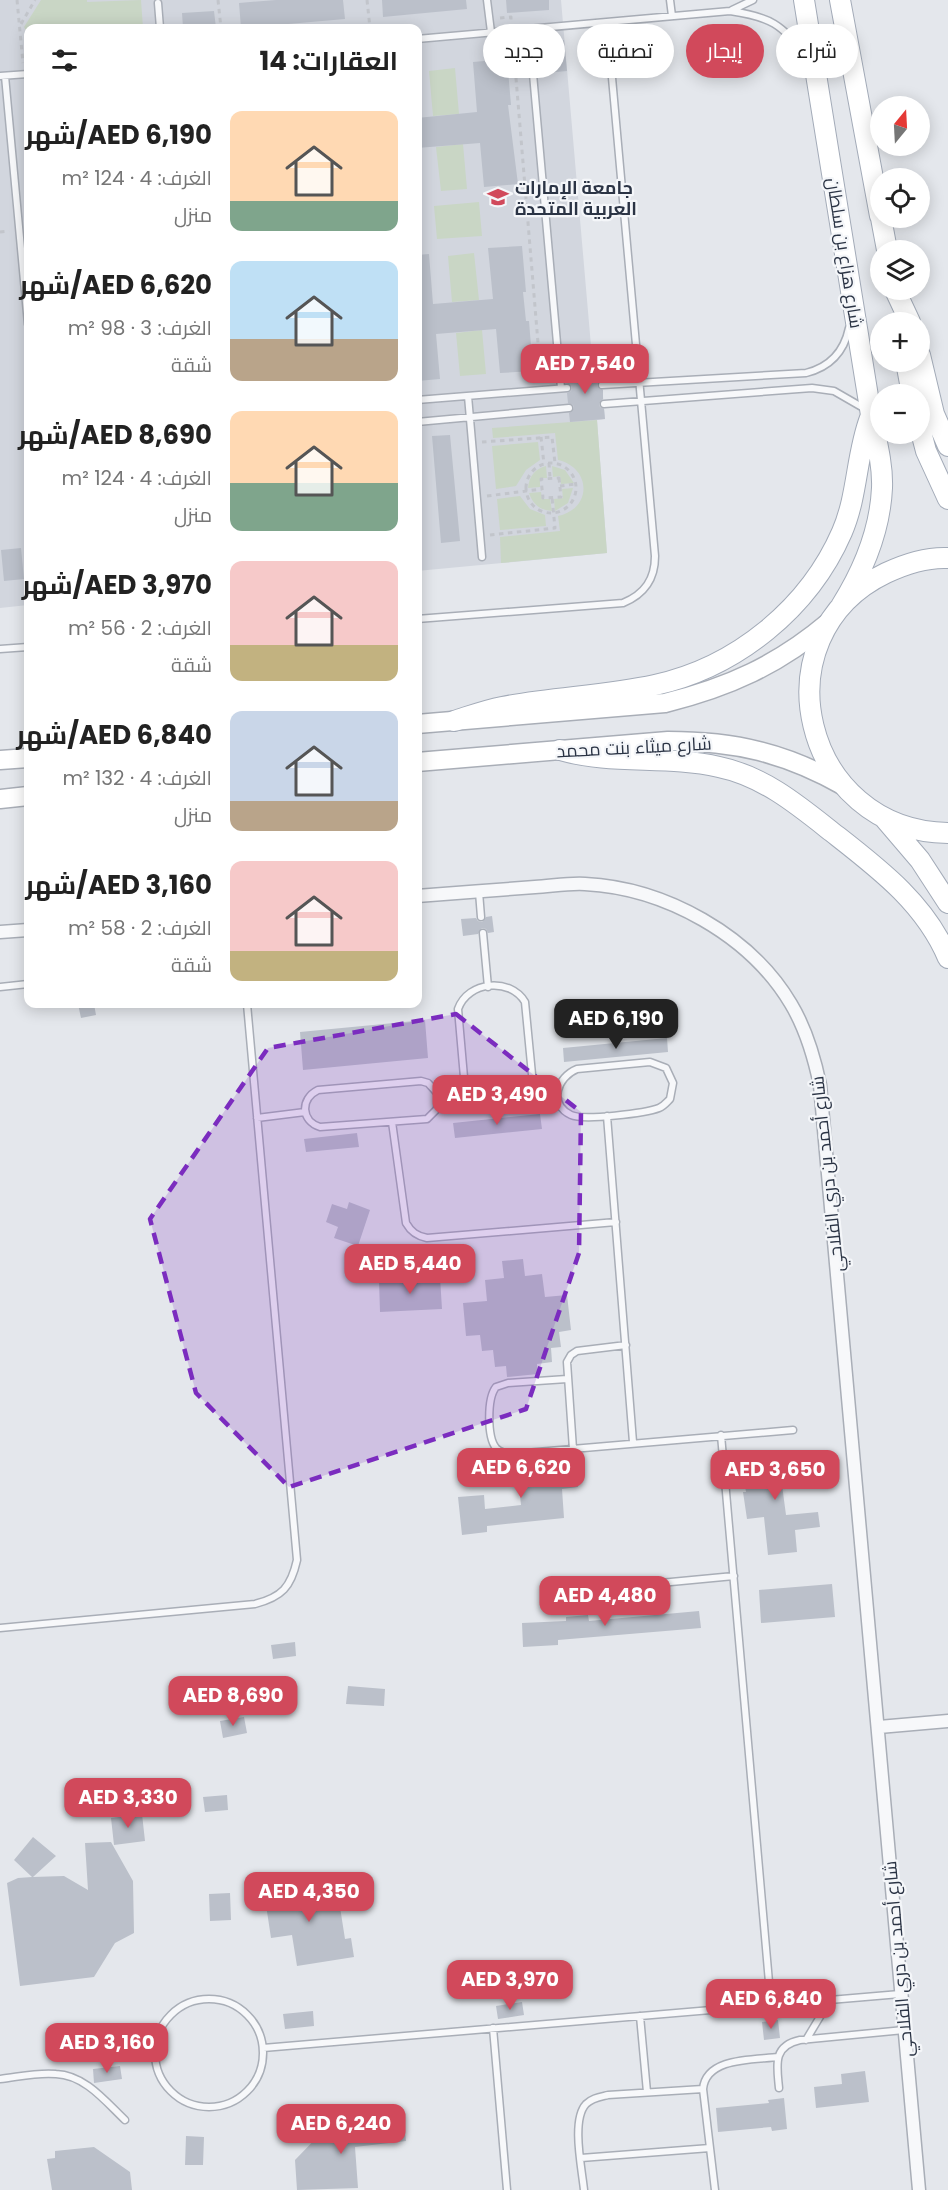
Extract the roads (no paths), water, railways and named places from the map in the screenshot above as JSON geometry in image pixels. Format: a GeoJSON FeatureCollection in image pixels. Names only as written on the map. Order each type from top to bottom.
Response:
{"type":"FeatureCollection","features":[{"type":"Feature","properties":{"kind":"main road","name":"شارع هزاع بن سلطان"},"geometry":{"type":"LineString","coordinates":[[804,0],[808,24]]}},
{"type":"Feature","properties":{"kind":"main road"},"geometry":{"type":"LineString","coordinates":[[840,0],[872,168]]}},
{"type":"Feature","properties":{"kind":"main road","name":"شارع هزاع بن سلطان"},"geometry":{"type":"LineString","coordinates":[[818,78],[870,408]]}},
{"type":"Feature","properties":{"kind":"main road"},"geometry":{"type":"LineString","coordinates":[[924,372],[934,414],[948,446]]}},
{"type":"Feature","properties":{"kind":"main road"},"geometry":{"type":"LineString","coordinates":[[454,721],[500,707],[656,685],[685,677],[711,666],[755,640],[802,596],[832,554],[852,504],[864,433],[870,417]]}},
{"type":"Feature","properties":{"kind":"main road","name":"شارع هزاع بن سلطان"},"geometry":{"type":"LineString","coordinates":[[877,444],[882,489],[870,550],[858,578],[815,653],[809,688],[811,723],[824,757],[843,786],[883,817]]}},
{"type":"Feature","properties":{"kind":"main road"},"geometry":{"type":"LineString","coordinates":[[924,444],[948,499]]}},
{"type":"Feature","properties":{"kind":"main road"},"geometry":{"type":"LineString","coordinates":[[422,724],[665,703],[690,697],[732,683],[765,668],[809,638],[870,581],[903,564],[948,558]]}},
{"type":"Feature","properties":{"kind":"main road","name":"شارع ميثاء بنت محمد"},"geometry":{"type":"LineString","coordinates":[[422,762],[669,741],[722,743],[748,747],[781,757],[843,786]]}},
{"type":"Feature","properties":{"kind":"main road"},"geometry":{"type":"LineString","coordinates":[[560,750],[607,759],[695,762],[722,767],[772,788],[794,802],[885,873],[909,897],[929,923],[948,958]]}},
{"type":"Feature","properties":{"kind":"main road"},"geometry":{"type":"LineString","coordinates":[[0,760],[24,758]]}},
{"type":"Feature","properties":{"kind":"main road"},"geometry":{"type":"LineString","coordinates":[[0,799],[24,796]]}},
{"type":"Feature","properties":{"kind":"main road"},"geometry":{"type":"LineString","coordinates":[[883,817],[913,829],[948,833]]}},
{"type":"Feature","properties":{"kind":"main road"},"geometry":{"type":"LineString","coordinates":[[883,817],[920,860],[948,903]]}},
{"type":"Feature","properties":{"kind":"street","name":"شارع أحمد بن دري الفلاحي"},"geometry":{"type":"LineString","coordinates":[[422,896],[585,884],[624,889],[662,901],[698,917],[731,938],[753,957],[773,979],[790,1003],[804,1029],[814,1056],[820,1085],[919,2190]]}},
{"type":"Feature","properties":{"kind":"street"},"geometry":{"type":"LineString","coordinates":[[0,932],[24,930]]}},
{"type":"Feature","properties":{"kind":"street"},"geometry":{"type":"LineString","coordinates":[[879,1727],[948,1721]]}},
{"type":"Feature","properties":{"kind":"lane"},"geometry":{"type":"LineString","coordinates":[[487,0],[490,24]]}},
{"type":"Feature","properties":{"kind":"lane"},"geometry":{"type":"LineString","coordinates":[[670,0],[672,16]]}},
{"type":"Feature","properties":{"kind":"lane"},"geometry":{"type":"LineString","coordinates":[[730,10],[753,0]]}},
{"type":"Feature","properties":{"kind":"lane"},"geometry":{"type":"LineString","coordinates":[[158,3],[160,24]]}},
{"type":"Feature","properties":{"kind":"lane"},"geometry":{"type":"LineString","coordinates":[[565,26],[730,10],[753,14],[777,24]]}},
{"type":"Feature","properties":{"kind":"lane"},"geometry":{"type":"LineString","coordinates":[[422,619],[623,603],[641,593],[648,586],[655,566],[607,22]]}},
{"type":"Feature","properties":{"kind":"lane"},"geometry":{"type":"LineString","coordinates":[[422,39],[483,33]]}},
{"type":"Feature","properties":{"kind":"lane"},"geometry":{"type":"LineString","coordinates":[[24,74],[2,76],[24,286]]}},
{"type":"Feature","properties":{"kind":"lane"},"geometry":{"type":"LineString","coordinates":[[422,400],[564,388],[534,78]]}},
{"type":"Feature","properties":{"kind":"lane"},"geometry":{"type":"LineString","coordinates":[[602,385],[806,374],[817,370],[836,357],[847,336],[854,307]]}},
{"type":"Feature","properties":{"kind":"lane"},"geometry":{"type":"LineString","coordinates":[[604,404],[812,387],[834,391],[870,413]]}},
{"type":"Feature","properties":{"kind":"lane"},"geometry":{"type":"LineString","coordinates":[[468,396],[482,557]]}},
{"type":"Feature","properties":{"kind":"lane"},"geometry":{"type":"LineString","coordinates":[[422,422],[569,408]]}},
{"type":"Feature","properties":{"kind":"lane"},"geometry":{"type":"LineString","coordinates":[[0,649],[24,647]]}},
{"type":"Feature","properties":{"kind":"lane"},"geometry":{"type":"LineString","coordinates":[[479,891],[481,917]]}},
{"type":"Feature","properties":{"kind":"lane"},"geometry":{"type":"LineString","coordinates":[[483,933],[488,987]]}},
{"type":"Feature","properties":{"kind":"lane"},"geometry":{"type":"LineString","coordinates":[[0,987],[24,984]]}},
{"type":"Feature","properties":{"kind":"lane"},"geometry":{"type":"LineString","coordinates":[[466,1100],[458,1009],[461,1000],[468,993],[488,987],[514,989],[525,1002],[534,1095]]}},
{"type":"Feature","properties":{"kind":"lane"},"geometry":{"type":"LineString","coordinates":[[0,1628],[255,1604],[271,1599],[285,1590],[293,1576],[297,1560],[247,1008]]}},
{"type":"Feature","properties":{"kind":"lane"},"geometry":{"type":"LineString","coordinates":[[650,1062],[666,1068],[673,1091],[664,1105],[657,1109],[607,1116],[579,1117],[571,1115],[559,1102],[557,1094],[562,1078],[577,1069],[650,1062]]}},
{"type":"Feature","properties":{"kind":"lane"},"geometry":{"type":"LineString","coordinates":[[421,1081],[434,1088],[439,1101],[437,1109],[427,1119],[392,1122],[320,1127],[309,1121],[305,1112],[308,1097],[318,1090],[421,1081]]}},
{"type":"Feature","properties":{"kind":"lane"},"geometry":{"type":"LineString","coordinates":[[439,1101],[557,1094]]}},
{"type":"Feature","properties":{"kind":"lane"},"geometry":{"type":"LineString","coordinates":[[257,1118],[305,1112]]}},
{"type":"Feature","properties":{"kind":"lane"},"geometry":{"type":"LineString","coordinates":[[607,1116],[633,1442]]}},
{"type":"Feature","properties":{"kind":"lane"},"geometry":{"type":"LineString","coordinates":[[392,1122],[406,1223],[414,1234],[420,1237],[616,1222]]}},
{"type":"Feature","properties":{"kind":"lane"},"geometry":{"type":"LineString","coordinates":[[573,1449],[567,1362],[577,1351],[626,1345]]}},
{"type":"Feature","properties":{"kind":"lane"},"geometry":{"type":"LineString","coordinates":[[567,1379],[508,1383],[496,1388],[489,1399],[491,1436],[496,1448],[508,1454],[793,1430]]}},
{"type":"Feature","properties":{"kind":"lane"},"geometry":{"type":"LineString","coordinates":[[721,1435],[771,2005]]}},
{"type":"Feature","properties":{"kind":"lane"},"geometry":{"type":"LineString","coordinates":[[576,1591],[734,1576]]}},
{"type":"Feature","properties":{"kind":"lane"},"geometry":{"type":"LineString","coordinates":[[263,2048],[900,1994]]}},
{"type":"Feature","properties":{"kind":"lane"},"geometry":{"type":"LineString","coordinates":[[203,1998],[231,2003],[244,2011],[257,2027],[263,2048],[263,2062],[251,2088],[234,2101],[214,2107],[200,2107],[174,2095],[157,2072],[154,2058],[156,2037],[166,2018],[189,2001],[203,1998]]}},
{"type":"Feature","properties":{"kind":"lane"},"geometry":{"type":"LineString","coordinates":[[806,2040],[830,2000]]}},
{"type":"Feature","properties":{"kind":"lane"},"geometry":{"type":"LineString","coordinates":[[640,2016],[647,2092]]}},
{"type":"Feature","properties":{"kind":"lane"},"geometry":{"type":"LineString","coordinates":[[493,2028],[507,2190]]}},
{"type":"Feature","properties":{"kind":"lane"},"geometry":{"type":"LineString","coordinates":[[715,2190],[703,2089],[706,2076],[715,2067],[778,2057],[789,2044],[806,2040],[904,2030]]}},
{"type":"Feature","properties":{"kind":"lane"},"geometry":{"type":"LineString","coordinates":[[778,2057],[779,2088]]}},
{"type":"Feature","properties":{"kind":"lane"},"geometry":{"type":"LineString","coordinates":[[0,2079],[56,2073],[70,2076],[83,2082],[125,2120]]}},
{"type":"Feature","properties":{"kind":"lane"},"geometry":{"type":"LineString","coordinates":[[584,2190],[578,2126],[580,2114],[586,2104],[596,2097],[608,2095],[703,2089]]}},
{"type":"Feature","properties":{"kind":"lane"},"geometry":{"type":"LineString","coordinates":[[581,2158],[710,2148]]}},
{"type":"Feature","properties":{"kind":"place","name":"جامعة الإمارات العربية المتحدة"},"geometry":{"type":"Point","coordinates":[498,197]}}]}
